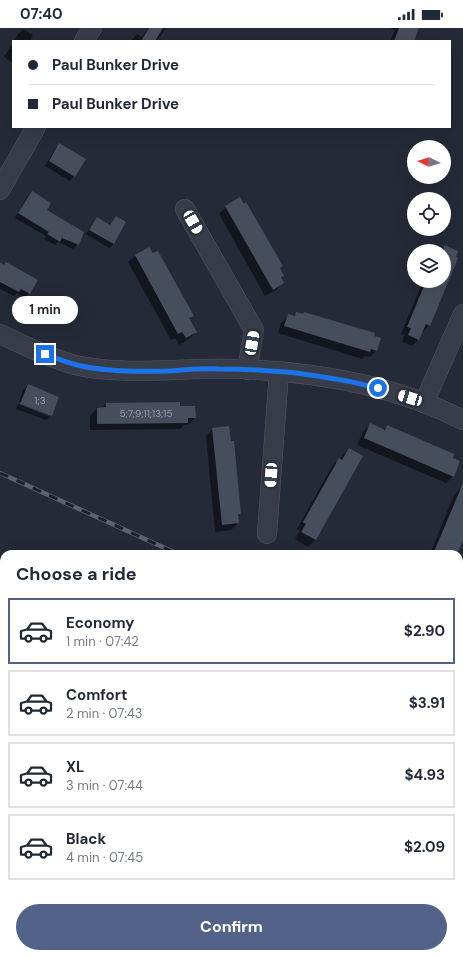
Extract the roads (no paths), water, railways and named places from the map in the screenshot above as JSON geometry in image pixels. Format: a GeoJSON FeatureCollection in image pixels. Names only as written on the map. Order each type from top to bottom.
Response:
{"type":"FeatureCollection","features":[{"type":"Feature","properties":{"kind":"street"},"geometry":{"type":"LineString","coordinates":[[85,40],[92,28]]}},
{"type":"Feature","properties":{"kind":"street"},"geometry":{"type":"LineString","coordinates":[[0,190],[35,128]]}},
{"type":"Feature","properties":{"kind":"street"},"geometry":{"type":"LineString","coordinates":[[185,209],[254,330],[247,370]]}},
{"type":"Feature","properties":{"kind":"street"},"geometry":{"type":"LineString","coordinates":[[424,403],[463,314]]}},
{"type":"Feature","properties":{"kind":"street"},"geometry":{"type":"LineString","coordinates":[[0,334],[55,358],[76,365],[98,369],[144,371],[218,368],[279,372],[367,385],[424,403],[463,420]]}},
{"type":"Feature","properties":{"kind":"street"},"geometry":{"type":"LineString","coordinates":[[267,534],[279,372]]}},
{"type":"Feature","properties":{"kind":"railway"},"geometry":{"type":"LineString","coordinates":[[0,473],[169,550]]}}]}
